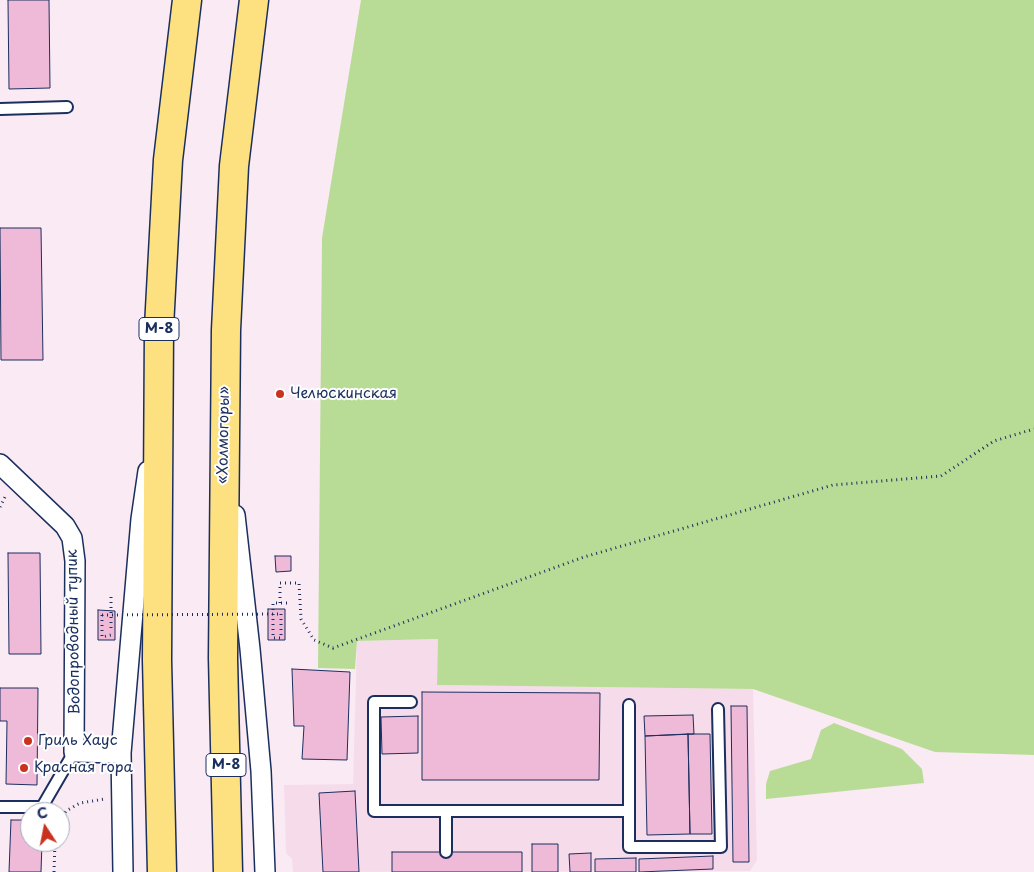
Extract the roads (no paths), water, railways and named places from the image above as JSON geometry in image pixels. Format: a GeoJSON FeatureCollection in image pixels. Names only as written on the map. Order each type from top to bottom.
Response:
{"type":"FeatureCollection","features":[{"type":"Feature","properties":{"kind":"highway","name":"М-8"},"geometry":{"type":"LineString","coordinates":[[162,872],[157,660],[159,327],[168,160],[187,0]]}},
{"type":"Feature","properties":{"kind":"highway","name":"«Холмогоры»"},"geometry":{"type":"LineString","coordinates":[[228,872],[223,658],[226,330],[234,166],[254,0]]}},
{"type":"Feature","properties":{"kind":"street"},"geometry":{"type":"LineString","coordinates":[[123,872],[121,753],[141,519],[159,398]]}},
{"type":"Feature","properties":{"kind":"street"},"geometry":{"type":"LineString","coordinates":[[224,417],[251,659],[261,771],[265,872]]}},
{"type":"Feature","properties":{"kind":"street","name":"Водопроводный тупик"},"geometry":{"type":"LineString","coordinates":[[0,464],[64,526],[72,538],[75,561],[74,752]]}},
{"type":"Feature","properties":{"kind":"street"},"geometry":{"type":"LineString","coordinates":[[74,752],[121,753]]}},
{"type":"Feature","properties":{"kind":"lane"},"geometry":{"type":"LineString","coordinates":[[0,109],[67,107]]}},
{"type":"Feature","properties":{"kind":"lane"},"geometry":{"type":"LineString","coordinates":[[411,702],[374,702],[374,811],[629,811]]}},
{"type":"Feature","properties":{"kind":"lane"},"geometry":{"type":"LineString","coordinates":[[629,705],[629,847],[721,847],[718,710]]}},
{"type":"Feature","properties":{"kind":"lane"},"geometry":{"type":"LineString","coordinates":[[0,807],[42,807],[74,752]]}},
{"type":"Feature","properties":{"kind":"lane"},"geometry":{"type":"LineString","coordinates":[[446,811],[446,852]]}},
{"type":"Feature","properties":{"kind":"place","name":"Челюскинская"},"geometry":{"type":"Point","coordinates":[280,394]}},
{"type":"Feature","properties":{"kind":"place","name":"Гриль Хаус"},"geometry":{"type":"Point","coordinates":[28,741]}},
{"type":"Feature","properties":{"kind":"place","name":"Красная гора"},"geometry":{"type":"Point","coordinates":[24,768]}}]}
